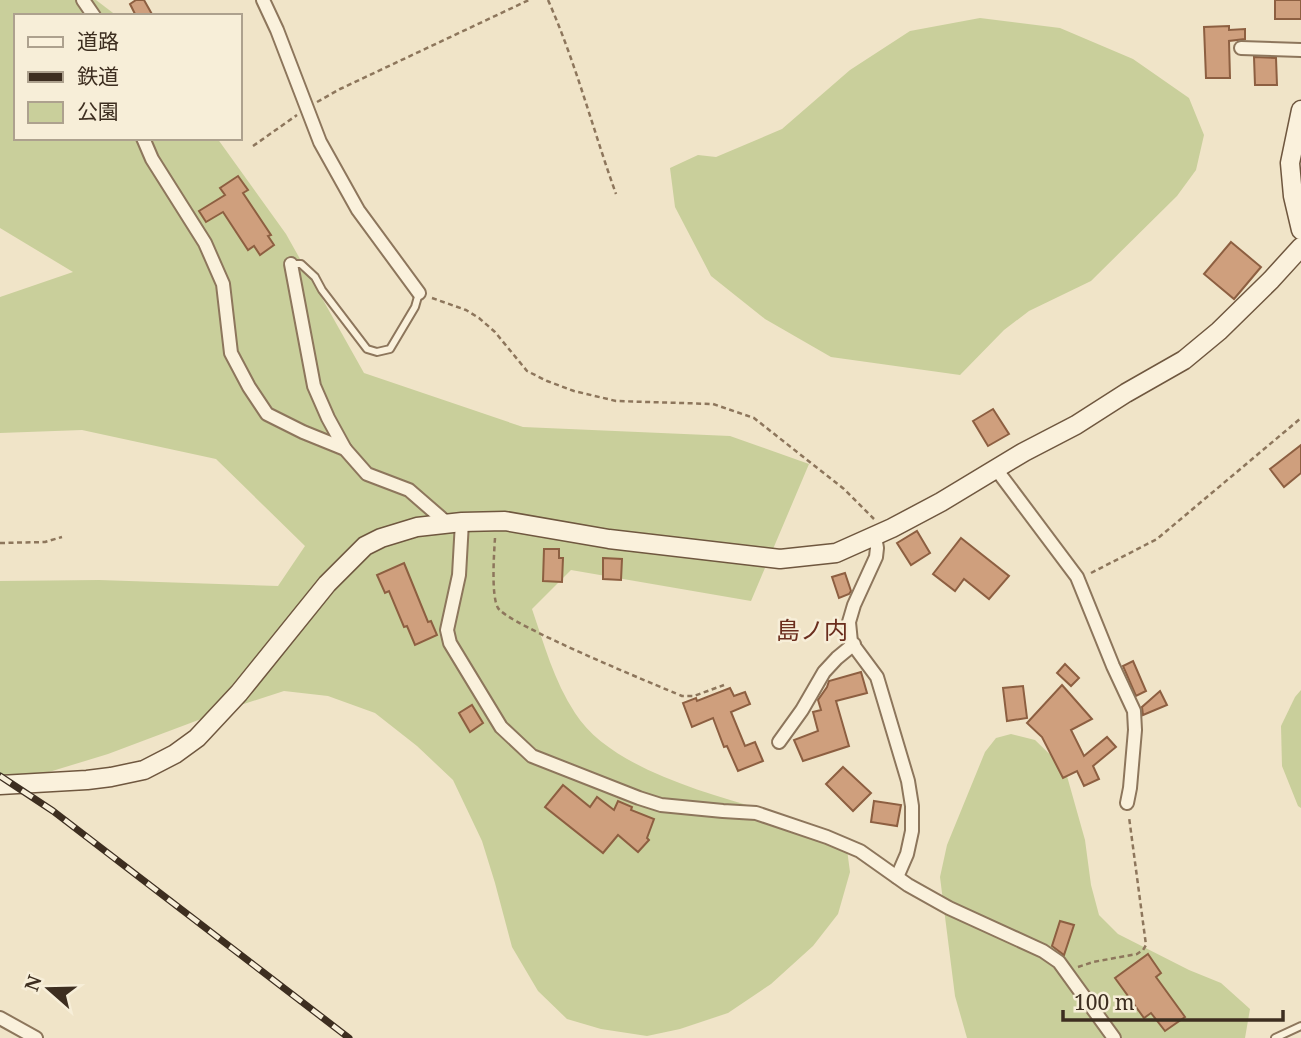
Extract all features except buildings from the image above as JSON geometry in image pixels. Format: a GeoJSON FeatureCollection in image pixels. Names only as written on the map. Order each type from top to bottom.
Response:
{"type":"FeatureCollection","features":[{"type":"Feature","properties":{"kind":"street"},"geometry":{"type":"LineString","coordinates":[[263,0],[320,142],[358,210],[419,293]]}},
{"type":"Feature","properties":{"kind":"street"},"geometry":{"type":"LineString","coordinates":[[1241,48],[1301,50]]}},
{"type":"Feature","properties":{"kind":"street"},"geometry":{"type":"LineString","coordinates":[[1301,110],[1290,163],[1293,196],[1301,230]]}},
{"type":"Feature","properties":{"kind":"street"},"geometry":{"type":"LineString","coordinates":[[144,140],[152,159],[205,243],[223,285],[230,353],[248,387],[267,414],[345,449]]}},
{"type":"Feature","properties":{"kind":"street"},"geometry":{"type":"LineString","coordinates":[[0,785],[111,777],[144,770],[165,760],[197,738],[231,702],[327,584],[365,547],[398,532],[454,522],[496,521],[636,543],[780,559],[836,553],[941,502],[1184,360],[1219,331],[1301,247]]}},
{"type":"Feature","properties":{"kind":"street"},"geometry":{"type":"LineString","coordinates":[[291,264],[314,386],[345,449],[367,474],[409,490],[454,522],[459,575],[447,631],[450,643],[501,727],[532,756],[639,798],[661,805],[756,813],[828,837],[860,851],[949,908],[1043,951],[1059,962],[1114,1038]]}},
{"type":"Feature","properties":{"kind":"street"},"geometry":{"type":"LineString","coordinates":[[996,469],[1077,577],[1134,711],[1135,730],[1127,803]]}},
{"type":"Feature","properties":{"kind":"street"},"geometry":{"type":"LineString","coordinates":[[879,534],[876,557],[849,622],[852,642],[877,677],[908,781],[912,831],[907,854],[897,877]]}},
{"type":"Feature","properties":{"kind":"street"},"geometry":{"type":"LineString","coordinates":[[779,742],[824,672],[854,644]]}},
{"type":"Feature","properties":{"kind":"street"},"geometry":{"type":"LineString","coordinates":[[0,1018],[36,1038]]}},
{"type":"Feature","properties":{"kind":"lane"},"geometry":{"type":"LineString","coordinates":[[291,264],[301,264],[315,276],[322,290],[367,349],[377,352],[390,349],[415,307],[419,293]]}},
{"type":"Feature","properties":{"kind":"lane"},"geometry":{"type":"LineString","coordinates":[[1275,1038],[1301,1026]]}},
{"type":"Feature","properties":{"kind":"path"},"geometry":{"type":"LineString","coordinates":[[309,107],[340,89],[529,0]]}},
{"type":"Feature","properties":{"kind":"path"},"geometry":{"type":"LineString","coordinates":[[548,0],[563,34],[616,194]]}},
{"type":"Feature","properties":{"kind":"path"},"geometry":{"type":"LineString","coordinates":[[253,146],[297,115]]}},
{"type":"Feature","properties":{"kind":"path"},"geometry":{"type":"LineString","coordinates":[[419,293],[466,310],[479,318],[495,332],[527,372],[547,382],[616,401],[713,404],[754,418],[844,489],[880,525],[879,534]]}},
{"type":"Feature","properties":{"kind":"path"},"geometry":{"type":"LineString","coordinates":[[1077,577],[1110,564],[1157,539],[1301,418]]}},
{"type":"Feature","properties":{"kind":"path"},"geometry":{"type":"LineString","coordinates":[[496,521],[493,584],[497,608],[503,614],[528,628],[682,696],[694,696],[724,685]]}},
{"type":"Feature","properties":{"kind":"path"},"geometry":{"type":"LineString","coordinates":[[0,542],[45,542],[62,537]]}},
{"type":"Feature","properties":{"kind":"path"},"geometry":{"type":"LineString","coordinates":[[1067,975],[1077,967],[1093,962],[1138,954],[1146,945],[1127,803]]}},
{"type":"Feature","properties":{"kind":"green space"},"geometry":{"type":"Polygon","coordinates":[[[0,0],[96,0],[114,14],[14,14],[14,140],[218,140],[286,234],[364,373],[523,427],[730,436],[809,464],[751,601],[571,570],[532,609],[550,662],[575,713],[594,735],[620,755],[683,784],[812,825],[846,842],[850,872],[838,914],[813,946],[771,984],[728,1013],[680,1029],[647,1036],[601,1029],[567,1019],[538,991],[512,947],[482,841],[453,780],[417,746],[375,713],[328,696],[284,691],[108,754],[49,772],[0,778],[0,581],[99,580],[278,586],[305,546],[216,459],[82,430],[0,433],[0,297],[73,272],[0,228],[0,0]]]}},
{"type":"Feature","properties":{"kind":"green space"},"geometry":{"type":"Polygon","coordinates":[[[980,18],[1060,28],[1133,59],[1189,98],[1204,135],[1196,170],[1177,196],[1091,281],[1029,311],[1004,330],[960,375],[831,357],[765,319],[711,276],[675,207],[670,168],[698,155],[716,157],[782,129],[850,70],[910,31],[980,18]]]}},
{"type":"Feature","properties":{"kind":"green space"},"geometry":{"type":"Polygon","coordinates":[[[1301,690],[1301,808],[1282,766],[1281,726],[1301,690]]]}},
{"type":"Feature","properties":{"kind":"green space"},"geometry":{"type":"Polygon","coordinates":[[[1011,734],[1035,740],[1065,769],[1085,840],[1091,885],[1099,915],[1118,934],[1221,983],[1250,1009],[1245,1038],[967,1038],[955,996],[940,877],[947,845],[985,752],[996,738],[1011,734]]]}},
{"type":"Feature","properties":{"kind":"railway"},"geometry":{"type":"LineString","coordinates":[[0,776],[53,811],[349,1038]]}},
{"type":"Feature","properties":{"kind":"district","name":"島ノ内"},"geometry":{"type":"Point","coordinates":[812,629]}}]}
